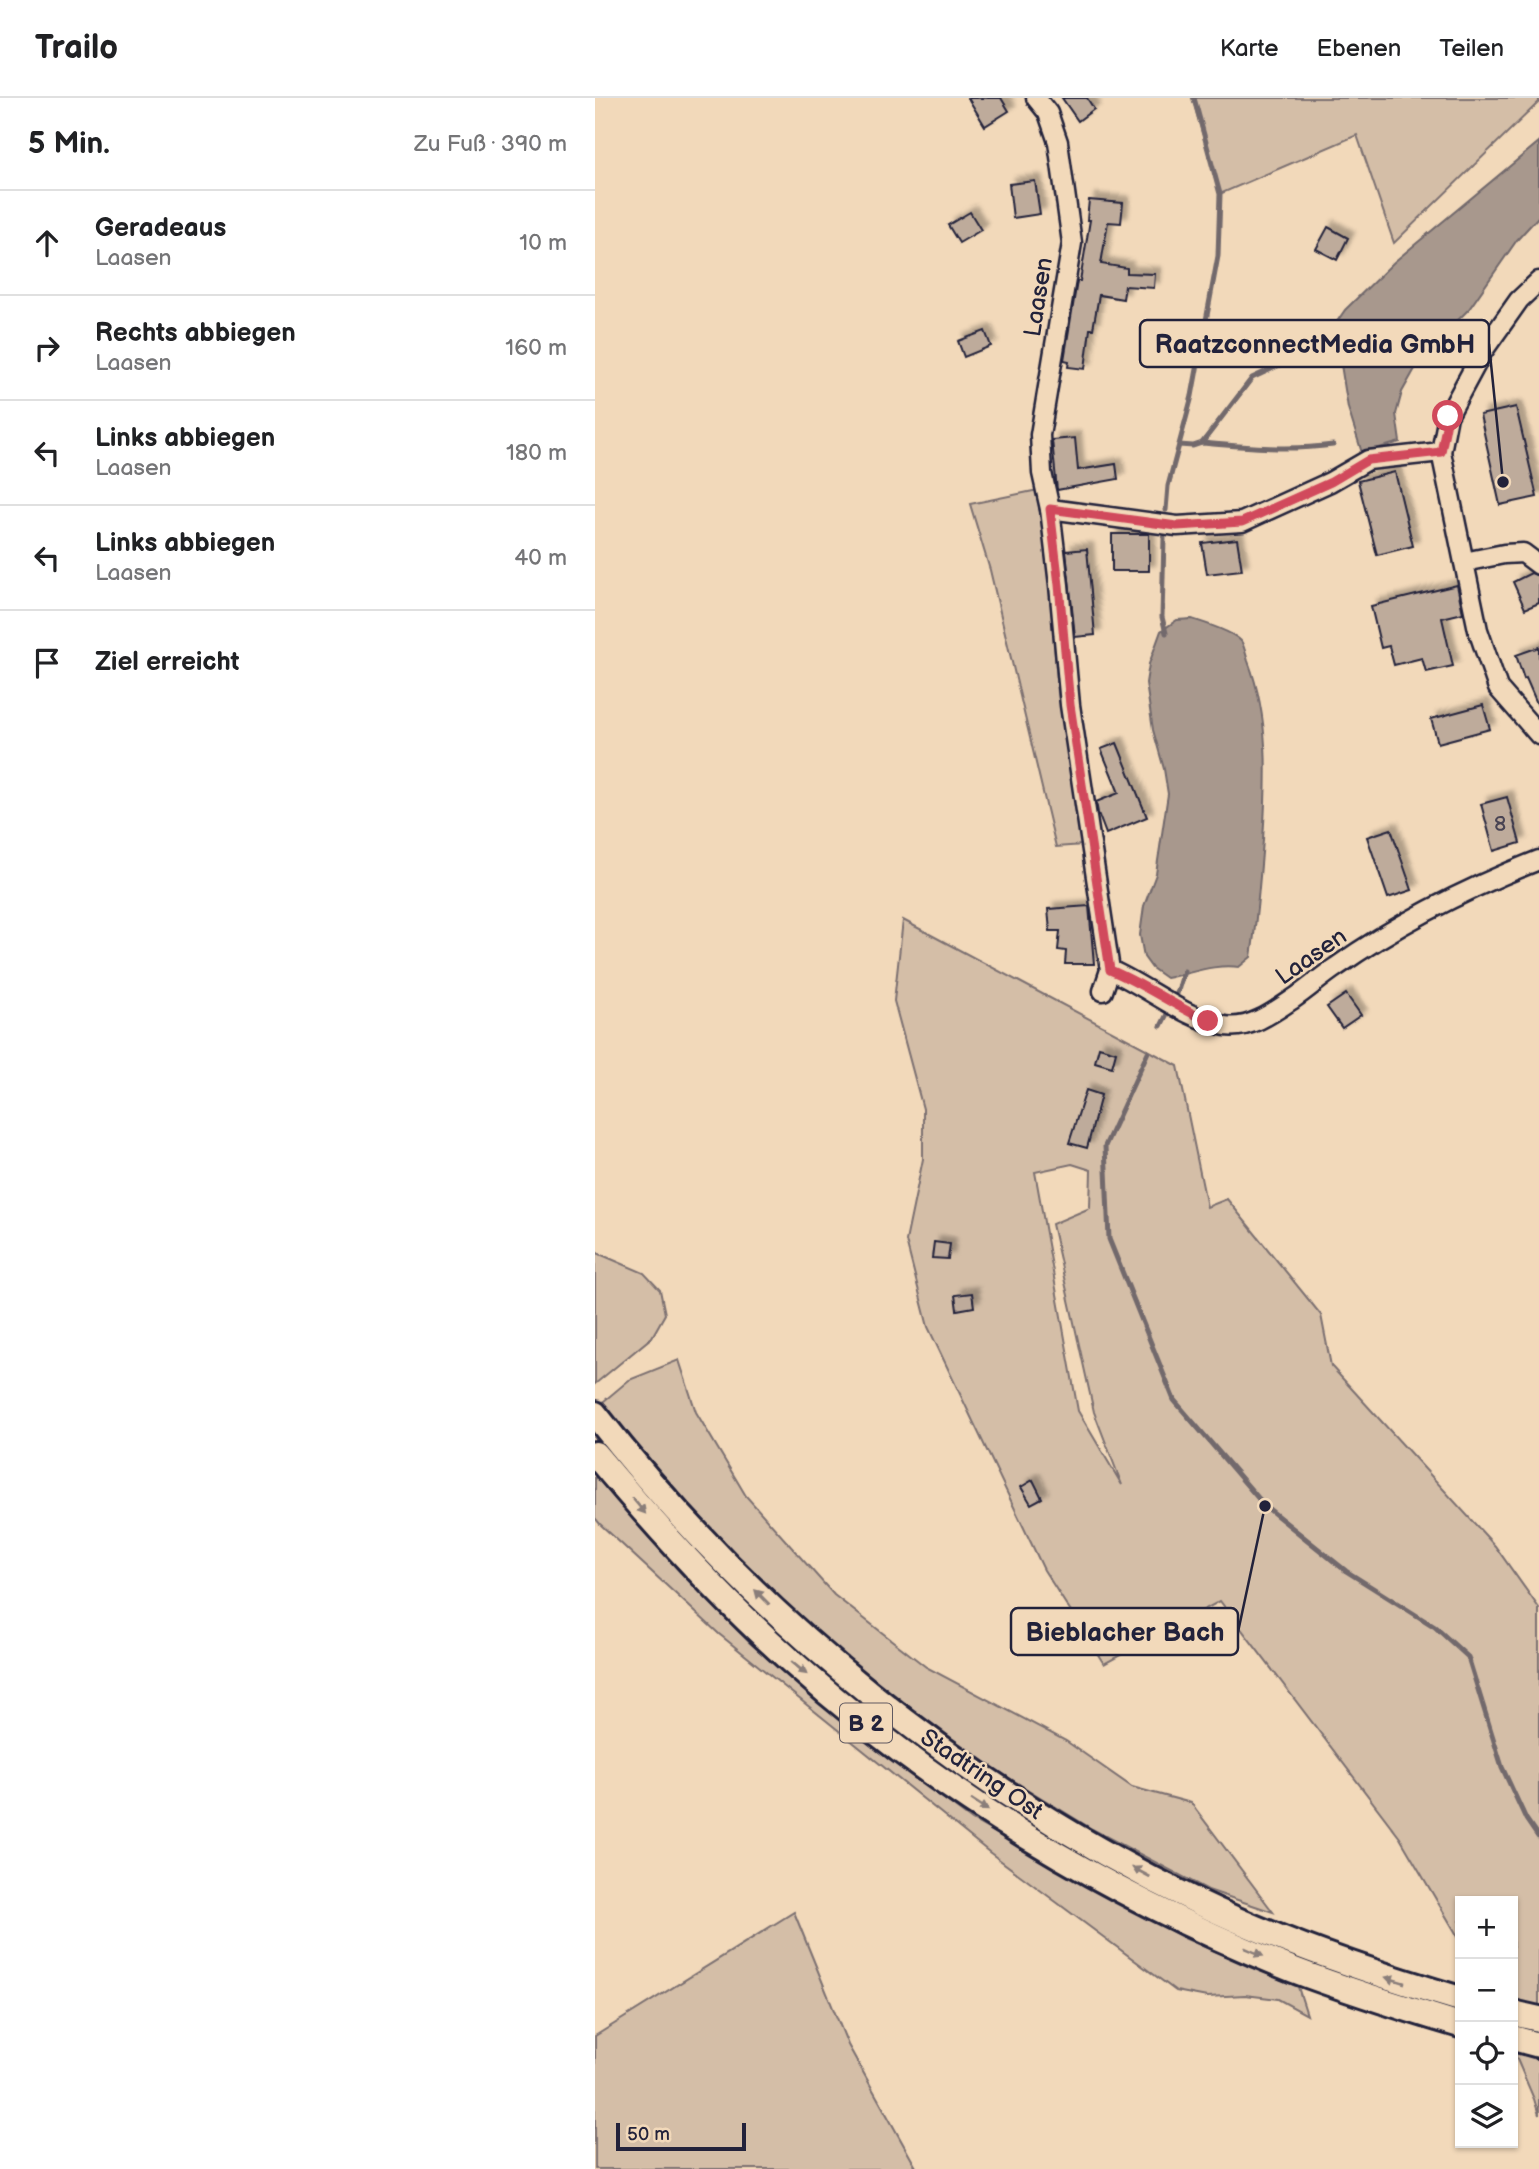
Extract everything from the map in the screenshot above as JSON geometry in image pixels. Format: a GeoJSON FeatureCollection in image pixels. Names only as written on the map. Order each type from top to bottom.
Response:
{"type":"FeatureCollection","features":[{"type":"Feature","properties":{"kind":"highway","name":"Stadtring Ost"},"geometry":{"type":"LineString","coordinates":[[595,1414],[681,1517],[792,1628],[893,1713],[1027,1807],[1113,1857],[1196,1914],[1294,1969],[1380,2001],[1455,2024]]}},
{"type":"Feature","properties":{"kind":"highway","name":"Stadtring Ost"},"geometry":{"type":"LineString","coordinates":[[595,1454],[653,1524],[717,1591],[792,1662],[939,1779],[1016,1829],[1094,1875],[1196,1914],[1455,1998]]}},
{"type":"Feature","properties":{"kind":"highway"},"geometry":{"type":"LineString","coordinates":[[1518,2014],[1539,2019]]}},
{"type":"Feature","properties":{"kind":"highway"},"geometry":{"type":"LineString","coordinates":[[1518,2039],[1539,2045]]}},
{"type":"Feature","properties":{"kind":"street","name":"Laasen"},"geometry":{"type":"LineString","coordinates":[[1036,98],[1048,113],[1058,142],[1072,243],[1040,435],[1042,473],[1050,509],[1059,585],[1070,705],[1110,970],[1103,991]]}},
{"type":"Feature","properties":{"kind":"street"},"geometry":{"type":"LineString","coordinates":[[1539,281],[1519,300],[1483,351],[1448,416],[1441,452],[1478,630],[1498,688],[1539,735]]}},
{"type":"Feature","properties":{"kind":"street"},"geometry":{"type":"LineString","coordinates":[[1050,509],[1177,526],[1242,522],[1331,482],[1368,460],[1441,452]]}},
{"type":"Feature","properties":{"kind":"street"},"geometry":{"type":"LineString","coordinates":[[1464,562],[1523,553],[1539,565]]}},
{"type":"Feature","properties":{"kind":"street","name":"Laasen"},"geometry":{"type":"LineString","coordinates":[[1110,970],[1188,1013],[1227,1027],[1244,1025],[1271,1014],[1335,967],[1385,935],[1436,907],[1539,860]]}},
{"type":"Feature","properties":{"kind":"shaded area"},"geometry":{"type":"Polygon","coordinates":[[[1192,98],[1539,98],[1539,102],[1394,243],[1357,135],[1220,194],[1192,98]]]}},
{"type":"Feature","properties":{"kind":"shaded area"},"geometry":{"type":"Polygon","coordinates":[[[1539,142],[1539,216],[1517,240],[1469,309],[1429,344],[1402,392],[1396,414],[1400,442],[1362,453],[1348,408],[1336,323],[1345,310],[1394,262],[1539,142]]]}},
{"type":"Feature","properties":{"kind":"shaded area"},"geometry":{"type":"Polygon","coordinates":[[[1038,490],[1044,519],[1058,693],[1083,845],[1056,847],[990,570],[970,504],[1038,490]]]}},
{"type":"Feature","properties":{"kind":"shaded area"},"geometry":{"type":"Polygon","coordinates":[[[1192,619],[1231,634],[1241,641],[1244,648],[1255,683],[1263,727],[1266,772],[1263,840],[1251,957],[1239,967],[1212,968],[1166,978],[1152,968],[1144,957],[1140,935],[1144,906],[1156,874],[1168,794],[1153,730],[1146,683],[1149,664],[1161,631],[1177,620],[1192,619]]]}},
{"type":"Feature","properties":{"kind":"shaded area"},"geometry":{"type":"Polygon","coordinates":[[[903,920],[1178,1066],[1207,1207],[1227,1199],[1321,1315],[1331,1366],[1495,1546],[1539,1608],[1539,2115],[1518,2062],[1518,1896],[1455,1896],[1455,1932],[1400,1838],[1220,1601],[1104,1664],[1044,1570],[928,1327],[906,1241],[923,1159],[923,1109],[894,1001],[903,920]],[[1072,1164],[1035,1172],[1078,1411],[1122,1485],[1094,1412],[1052,1224],[1090,1208],[1091,1170],[1072,1164]]]}},
{"type":"Feature","properties":{"kind":"shaded area"},"geometry":{"type":"Polygon","coordinates":[[[595,1252],[644,1273],[660,1290],[665,1314],[652,1337],[595,1384],[595,1252]]]}},
{"type":"Feature","properties":{"kind":"shaded area"},"geometry":{"type":"Polygon","coordinates":[[[679,1360],[696,1412],[746,1496],[834,1595],[926,1667],[1066,1741],[1132,1787],[1191,1803],[1273,1912],[1208,1890],[1092,1829],[962,1749],[886,1694],[787,1613],[709,1536],[598,1406],[629,1380],[679,1360]]]}},
{"type":"Feature","properties":{"kind":"shaded area"},"geometry":{"type":"Polygon","coordinates":[[[595,1474],[680,1572],[750,1643],[855,1732],[972,1820],[1184,1938],[1298,1987],[1307,2015],[1278,1999],[1245,1995],[1207,1997],[1176,1991],[989,1852],[719,1634],[600,1524],[595,1518],[595,1474]]]}},
{"type":"Feature","properties":{"kind":"shaded area"},"geometry":{"type":"Polygon","coordinates":[[[794,1912],[848,2045],[917,2169],[595,2169],[595,2036],[794,1912]]]}},
{"type":"Feature","properties":{"kind":"building"},"geometry":{"type":"Polygon","coordinates":[[[968,98],[1001,98],[1009,111],[985,126],[968,98]]]}},
{"type":"Feature","properties":{"kind":"building"},"geometry":{"type":"Polygon","coordinates":[[[1062,98],[1087,98],[1094,109],[1078,121],[1062,98]]]}},
{"type":"Feature","properties":{"kind":"building"},"geometry":{"type":"Polygon","coordinates":[[[1035,181],[1040,214],[1013,218],[1009,184],[1035,181]]]}},
{"type":"Feature","properties":{"kind":"building"},"geometry":{"type":"Polygon","coordinates":[[[1089,200],[1123,203],[1121,223],[1108,222],[1101,264],[1127,268],[1127,273],[1155,274],[1154,288],[1125,286],[1123,299],[1099,295],[1093,329],[1090,329],[1085,369],[1068,367],[1069,361],[1064,360],[1090,220],[1087,220],[1089,200]]]}},
{"type":"Feature","properties":{"kind":"building"},"geometry":{"type":"Polygon","coordinates":[[[970,212],[981,230],[959,243],[948,225],[970,212]]]}},
{"type":"Feature","properties":{"kind":"building"},"geometry":{"type":"Polygon","coordinates":[[[1328,227],[1348,238],[1337,260],[1316,249],[1328,227]]]}},
{"type":"Feature","properties":{"kind":"building"},"geometry":{"type":"Polygon","coordinates":[[[985,331],[991,346],[964,357],[958,341],[985,331]]]}},
{"type":"Feature","properties":{"kind":"building"},"geometry":{"type":"Polygon","coordinates":[[[1516,407],[1537,497],[1500,505],[1480,415],[1516,407]]]}},
{"type":"Feature","properties":{"kind":"building"},"geometry":{"type":"Polygon","coordinates":[[[1075,438],[1078,470],[1116,464],[1118,479],[1057,490],[1052,440],[1075,438]]]}},
{"type":"Feature","properties":{"kind":"building"},"geometry":{"type":"Polygon","coordinates":[[[1395,472],[1413,546],[1377,555],[1358,481],[1395,472]]]}},
{"type":"Feature","properties":{"kind":"building"},"geometry":{"type":"Polygon","coordinates":[[[1112,534],[1149,534],[1149,571],[1112,571],[1112,534]]]}},
{"type":"Feature","properties":{"kind":"building"},"geometry":{"type":"Polygon","coordinates":[[[1237,539],[1242,570],[1207,574],[1202,543],[1237,539]]]}},
{"type":"Feature","properties":{"kind":"building"},"geometry":{"type":"Polygon","coordinates":[[[1087,549],[1095,635],[1075,637],[1066,551],[1087,549]]]}},
{"type":"Feature","properties":{"kind":"building"},"geometry":{"type":"Polygon","coordinates":[[[1531,573],[1539,576],[1539,603],[1525,609],[1513,582],[1531,573]]]}},
{"type":"Feature","properties":{"kind":"building"},"geometry":{"type":"Polygon","coordinates":[[[1457,585],[1463,613],[1442,618],[1453,666],[1426,672],[1422,658],[1394,665],[1389,646],[1381,648],[1371,606],[1457,585]]]}},
{"type":"Feature","properties":{"kind":"building"},"geometry":{"type":"Polygon","coordinates":[[[1539,647],[1539,708],[1526,678],[1524,679],[1516,655],[1539,647]]]}},
{"type":"Feature","properties":{"kind":"building"},"geometry":{"type":"Polygon","coordinates":[[[1483,705],[1490,729],[1438,743],[1431,719],[1483,705]]]}},
{"type":"Feature","properties":{"kind":"building"},"geometry":{"type":"Polygon","coordinates":[[[1117,743],[1147,817],[1106,834],[1096,802],[1119,793],[1101,749],[1117,743]]]}},
{"type":"Feature","properties":{"kind":"building"},"geometry":{"type":"Polygon","coordinates":[[[1507,797],[1520,843],[1494,851],[1481,804],[1507,797]]]}},
{"type":"Feature","properties":{"kind":"building"},"geometry":{"type":"Polygon","coordinates":[[[1391,829],[1412,890],[1388,898],[1367,837],[1391,829]]]}},
{"type":"Feature","properties":{"kind":"building"},"geometry":{"type":"Polygon","coordinates":[[[1089,906],[1094,964],[1065,964],[1066,951],[1058,950],[1060,931],[1050,931],[1048,909],[1089,906]]]}},
{"type":"Feature","properties":{"kind":"building"},"geometry":{"type":"Polygon","coordinates":[[[1346,994],[1361,1015],[1342,1028],[1327,1007],[1346,994]]]}},
{"type":"Feature","properties":{"kind":"building"},"geometry":{"type":"Polygon","coordinates":[[[1099,1047],[1116,1052],[1112,1067],[1095,1062],[1099,1047]]]}},
{"type":"Feature","properties":{"kind":"building"},"geometry":{"type":"Polygon","coordinates":[[[1086,1090],[1101,1095],[1087,1148],[1069,1143],[1086,1090]]]}},
{"type":"Feature","properties":{"kind":"building"},"geometry":{"type":"Polygon","coordinates":[[[934,1242],[950,1244],[948,1259],[932,1258],[934,1242]]]}},
{"type":"Feature","properties":{"kind":"building"},"geometry":{"type":"Polygon","coordinates":[[[972,1293],[974,1307],[957,1310],[955,1295],[972,1293]]]}},
{"type":"Feature","properties":{"kind":"building"},"geometry":{"type":"Polygon","coordinates":[[[1033,1480],[1042,1498],[1031,1504],[1021,1487],[1033,1480]]]}},
{"type":"Feature","properties":{"kind":"waterway"},"geometry":{"type":"LineString","coordinates":[[1166,510],[1168,486],[1192,396],[1218,256],[1220,194],[1194,98]]}},
{"type":"Feature","properties":{"kind":"waterway"},"geometry":{"type":"LineString","coordinates":[[1179,445],[1193,446],[1202,443],[1252,378],[1284,363],[1319,358]]}},
{"type":"Feature","properties":{"kind":"waterway"},"geometry":{"type":"LineString","coordinates":[[1202,443],[1284,448],[1333,445]]}},
{"type":"Feature","properties":{"kind":"waterway"},"geometry":{"type":"LineString","coordinates":[[1164,538],[1162,617],[1166,633]]}},
{"type":"Feature","properties":{"kind":"waterway"},"geometry":{"type":"LineString","coordinates":[[1176,997],[1184,971]]}},
{"type":"Feature","properties":{"kind":"waterway"},"geometry":{"type":"LineString","coordinates":[[1161,1026],[1169,1010]]}},
{"type":"Feature","properties":{"kind":"waterway"},"geometry":{"type":"LineString","coordinates":[[1148,1052],[1105,1146],[1109,1239],[1174,1400],[1265,1506],[1346,1571],[1435,1627],[1468,1657],[1502,1767],[1526,1819],[1539,1838]]}},
{"type":"Feature","properties":{"kind":"place","name":"RaatzconnectMedia GmbH"},"geometry":{"type":"Point","coordinates":[1503,482]}},
{"type":"Feature","properties":{"kind":"place","name":"Bieblacher Bach"},"geometry":{"type":"Point","coordinates":[1265,1506]}},
{"type":"Feature","properties":{"kind":"route"},"geometry":{"type":"LineString","coordinates":[[1208,1021],[1188,1013],[1110,970],[1070,705],[1050,509],[1177,526],[1242,522],[1331,482],[1368,460],[1441,452],[1448,416]]}}]}
